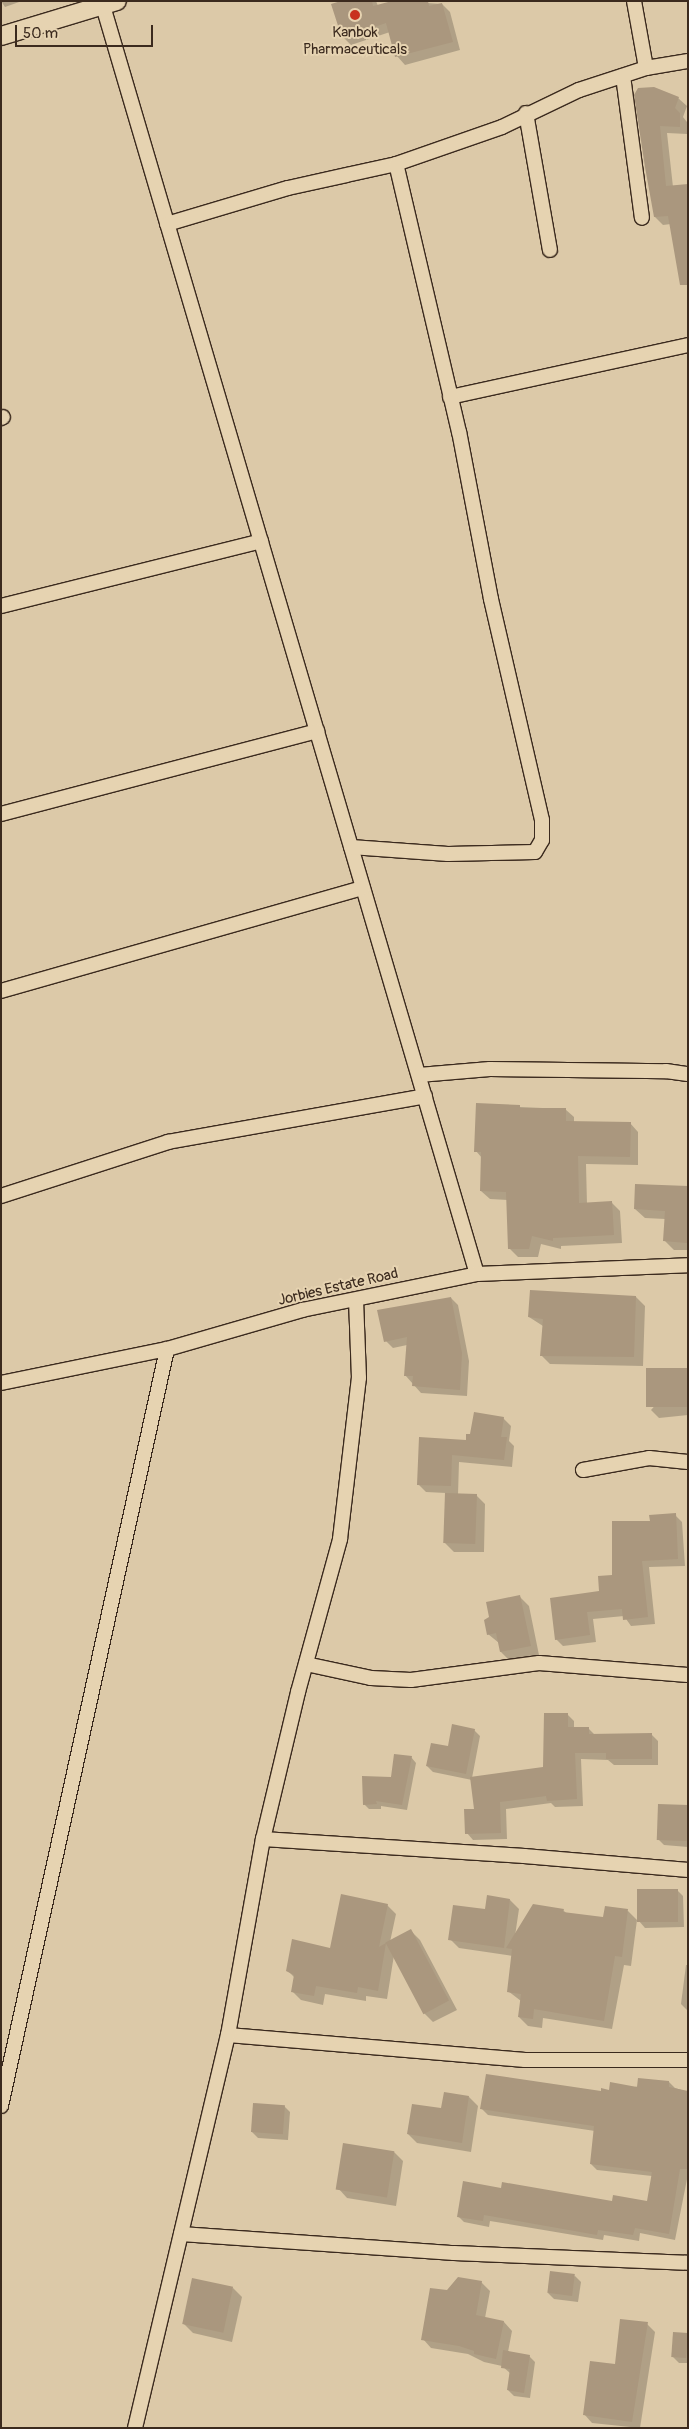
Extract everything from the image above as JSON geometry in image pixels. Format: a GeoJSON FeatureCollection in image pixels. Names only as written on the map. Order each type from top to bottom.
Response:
{"type":"FeatureCollection","features":[{"type":"Feature","properties":{"kind":"street"},"geometry":{"type":"LineString","coordinates":[[634,1],[646,68]]}},
{"type":"Feature","properties":{"kind":"street"},"geometry":{"type":"LineString","coordinates":[[1,36],[110,3],[167,224],[477,1274]]}},
{"type":"Feature","properties":{"kind":"street"},"geometry":{"type":"LineString","coordinates":[[167,224],[288,188],[396,164],[502,127],[526,113],[579,90],[646,68],[688,61]]}},
{"type":"Feature","properties":{"kind":"street"},"geometry":{"type":"LineString","coordinates":[[623,76],[642,218]]}},
{"type":"Feature","properties":{"kind":"street"},"geometry":{"type":"LineString","coordinates":[[526,113],[550,250]]}},
{"type":"Feature","properties":{"kind":"street"},"geometry":{"type":"LineString","coordinates":[[351,847],[448,854],[534,852],[542,840],[542,820],[492,599],[450,397],[396,164]]}},
{"type":"Feature","properties":{"kind":"street"},"geometry":{"type":"LineString","coordinates":[[450,397],[688,345]]}},
{"type":"Feature","properties":{"kind":"street"},"geometry":{"type":"LineString","coordinates":[[1,606],[261,541]]}},
{"type":"Feature","properties":{"kind":"street"},"geometry":{"type":"LineString","coordinates":[[1,814],[317,731]]}},
{"type":"Feature","properties":{"kind":"street"},"geometry":{"type":"LineString","coordinates":[[1,991],[363,888]]}},
{"type":"Feature","properties":{"kind":"street"},"geometry":{"type":"LineString","coordinates":[[418,1075],[490,1069],[666,1070],[688,1074]]}},
{"type":"Feature","properties":{"kind":"street"},"geometry":{"type":"LineString","coordinates":[[1,1196],[168,1142],[425,1096]]}},
{"type":"Feature","properties":{"kind":"street","name":"Jorbies Estate Road"},"geometry":{"type":"LineString","coordinates":[[1,1383],[167,1349],[302,1310],[477,1274],[688,1265]]}},
{"type":"Feature","properties":{"kind":"street"},"geometry":{"type":"LineString","coordinates":[[135,2428],[228,2035],[263,1839],[306,1664],[340,1539],[359,1378],[356,1300]]}},
{"type":"Feature","properties":{"kind":"street"},"geometry":{"type":"LineString","coordinates":[[1,2106],[167,1349]]}},
{"type":"Feature","properties":{"kind":"street"},"geometry":{"type":"LineString","coordinates":[[583,1470],[649,1458],[688,1462]]}},
{"type":"Feature","properties":{"kind":"street"},"geometry":{"type":"LineString","coordinates":[[306,1664],[371,1678],[411,1680],[539,1664],[688,1675]]}},
{"type":"Feature","properties":{"kind":"street"},"geometry":{"type":"LineString","coordinates":[[263,1839],[524,1856],[609,1866],[688,1870]]}},
{"type":"Feature","properties":{"kind":"street"},"geometry":{"type":"LineString","coordinates":[[228,2035],[525,2060],[688,2060]]}},
{"type":"Feature","properties":{"kind":"street"},"geometry":{"type":"LineString","coordinates":[[181,2234],[454,2253],[688,2262]]}},
{"type":"Feature","properties":{"kind":"building"},"geometry":{"type":"Polygon","coordinates":[[[341,1],[372,1],[373,6],[392,1],[428,1],[429,6],[442,3],[453,42],[395,57],[386,23],[342,38],[331,4],[341,1]]]}},
{"type":"Feature","properties":{"kind":"building"},"geometry":{"type":"Polygon","coordinates":[[[654,87],[679,97],[675,108],[680,113],[680,127],[660,126],[666,186],[688,184],[688,285],[680,285],[668,216],[654,217],[645,167],[634,95],[638,88],[654,87]]]}},
{"type":"Feature","properties":{"kind":"building"},"geometry":{"type":"Polygon","coordinates":[[[476,1103],[520,1105],[520,1108],[566,1108],[566,1121],[631,1122],[630,1157],[578,1156],[579,1203],[612,1201],[614,1235],[553,1238],[553,1241],[532,1236],[529,1249],[508,1249],[506,1192],[480,1191],[481,1152],[474,1152],[476,1103]]]}},
{"type":"Feature","properties":{"kind":"building"},"geometry":{"type":"Polygon","coordinates":[[[635,1184],[688,1186],[687,1243],[663,1241],[665,1211],[634,1209],[635,1184]]]}},
{"type":"Feature","properties":{"kind":"building"},"geometry":{"type":"Polygon","coordinates":[[[530,1290],[636,1296],[634,1357],[540,1356],[543,1319],[528,1317],[530,1290]]]}},
{"type":"Feature","properties":{"kind":"building"},"geometry":{"type":"Polygon","coordinates":[[[451,1297],[462,1353],[460,1390],[412,1386],[413,1376],[404,1376],[407,1337],[384,1342],[377,1310],[451,1297]]]}},
{"type":"Feature","properties":{"kind":"building"},"geometry":{"type":"Polygon","coordinates":[[[646,1368],[688,1368],[688,1407],[646,1407],[646,1368]]]}},
{"type":"Feature","properties":{"kind":"building"},"geometry":{"type":"Polygon","coordinates":[[[474,1412],[504,1417],[501,1437],[507,1437],[504,1460],[452,1455],[451,1486],[417,1485],[419,1437],[466,1440],[466,1434],[470,1434],[474,1412]]]}},
{"type":"Feature","properties":{"kind":"building"},"geometry":{"type":"Polygon","coordinates":[[[445,1493],[477,1494],[475,1544],[443,1543],[445,1493]]]}},
{"type":"Feature","properties":{"kind":"building"},"geometry":{"type":"Polygon","coordinates":[[[676,1513],[678,1559],[642,1561],[648,1617],[623,1620],[622,1609],[587,1612],[590,1635],[555,1640],[550,1598],[599,1591],[598,1576],[612,1575],[612,1521],[650,1521],[649,1515],[676,1513]]]}},
{"type":"Feature","properties":{"kind":"building"},"geometry":{"type":"Polygon","coordinates":[[[520,1595],[531,1646],[500,1652],[496,1633],[487,1635],[484,1620],[489,1617],[486,1602],[520,1595]]]}},
{"type":"Feature","properties":{"kind":"building"},"geometry":{"type":"Polygon","coordinates":[[[544,1713],[568,1713],[568,1727],[589,1727],[589,1734],[652,1733],[652,1759],[606,1759],[606,1753],[575,1753],[577,1799],[547,1801],[546,1796],[500,1802],[501,1833],[465,1834],[464,1809],[474,1809],[470,1777],[543,1767],[544,1713]]]}},
{"type":"Feature","properties":{"kind":"building"},"geometry":{"type":"Polygon","coordinates":[[[452,1724],[475,1729],[466,1774],[426,1766],[431,1743],[448,1746],[452,1724]]]}},
{"type":"Feature","properties":{"kind":"building"},"geometry":{"type":"Polygon","coordinates":[[[394,1754],[412,1756],[402,1805],[376,1801],[377,1804],[363,1805],[362,1776],[391,1777],[394,1754]]]}},
{"type":"Feature","properties":{"kind":"building"},"geometry":{"type":"Polygon","coordinates":[[[658,1804],[688,1805],[687,1841],[657,1840],[658,1804]]]}},
{"type":"Feature","properties":{"kind":"building"},"geometry":{"type":"Polygon","coordinates":[[[637,1889],[678,1889],[678,1922],[637,1922],[637,1889]]]}},
{"type":"Feature","properties":{"kind":"building"},"geometry":{"type":"Polygon","coordinates":[[[341,1894],[388,1904],[379,1947],[386,1943],[378,1991],[358,1987],[357,1993],[316,1986],[314,1996],[291,1992],[294,1975],[286,1971],[292,1939],[330,1948],[341,1894]]]}},
{"type":"Feature","properties":{"kind":"building"},"geometry":{"type":"Polygon","coordinates":[[[487,1895],[510,1899],[504,1948],[448,1940],[453,1905],[485,1909],[487,1895]]]}},
{"type":"Feature","properties":{"kind":"building"},"geometry":{"type":"Polygon","coordinates":[[[533,1904],[564,1909],[563,1912],[603,1917],[605,1906],[628,1909],[622,1957],[615,1956],[604,2021],[534,2009],[533,2019],[518,2017],[521,1994],[507,1992],[512,1949],[506,1948],[533,1904]]]}},
{"type":"Feature","properties":{"kind":"building"},"geometry":{"type":"Polygon","coordinates":[[[411,1929],[449,2001],[423,2014],[385,1943],[411,1929]]]}},
{"type":"Feature","properties":{"kind":"building"},"geometry":{"type":"Polygon","coordinates":[[[486,2074],[601,2091],[601,2088],[609,2090],[610,2082],[637,2087],[638,2078],[669,2081],[669,2087],[688,2091],[688,2169],[680,2169],[669,2234],[635,2228],[633,2235],[598,2230],[597,2235],[484,2215],[483,2221],[457,2217],[463,2181],[501,2188],[502,2182],[612,2201],[613,2195],[647,2201],[652,2172],[590,2164],[594,2126],[480,2109],[486,2074]]]}},
{"type":"Feature","properties":{"kind":"building"},"geometry":{"type":"Polygon","coordinates":[[[444,2092],[469,2096],[462,2143],[407,2134],[412,2104],[441,2108],[444,2092]]]}},
{"type":"Feature","properties":{"kind":"building"},"geometry":{"type":"Polygon","coordinates":[[[253,2103],[285,2105],[283,2134],[251,2132],[253,2103]]]}},
{"type":"Feature","properties":{"kind":"building"},"geometry":{"type":"Polygon","coordinates":[[[343,2143],[394,2151],[387,2198],[336,2189],[343,2143]]]}},
{"type":"Feature","properties":{"kind":"building"},"geometry":{"type":"Polygon","coordinates":[[[550,2271],[575,2274],[572,2296],[547,2293],[550,2271]]]}},
{"type":"Feature","properties":{"kind":"building"},"geometry":{"type":"Polygon","coordinates":[[[458,2277],[482,2281],[476,2315],[504,2321],[496,2359],[474,2354],[474,2351],[459,2346],[421,2340],[430,2288],[447,2290],[458,2277]]]}},
{"type":"Feature","properties":{"kind":"building"},"geometry":{"type":"Polygon","coordinates":[[[192,2278],[233,2287],[223,2333],[182,2324],[192,2278]]]}},
{"type":"Feature","properties":{"kind":"building"},"geometry":{"type":"Polygon","coordinates":[[[620,2319],[648,2322],[632,2422],[583,2415],[590,2361],[615,2364],[620,2319]]]}},
{"type":"Feature","properties":{"kind":"building"},"geometry":{"type":"Polygon","coordinates":[[[673,2332],[688,2333],[686,2358],[671,2357],[673,2332]]]}},
{"type":"Feature","properties":{"kind":"building"},"geometry":{"type":"Polygon","coordinates":[[[503,2350],[530,2355],[524,2393],[507,2390],[510,2369],[501,2368],[503,2350]]]}},
{"type":"Feature","properties":{"kind":"place","name":"Kanbok Pharmaceuticals"},"geometry":{"type":"Point","coordinates":[355,15]}}]}
